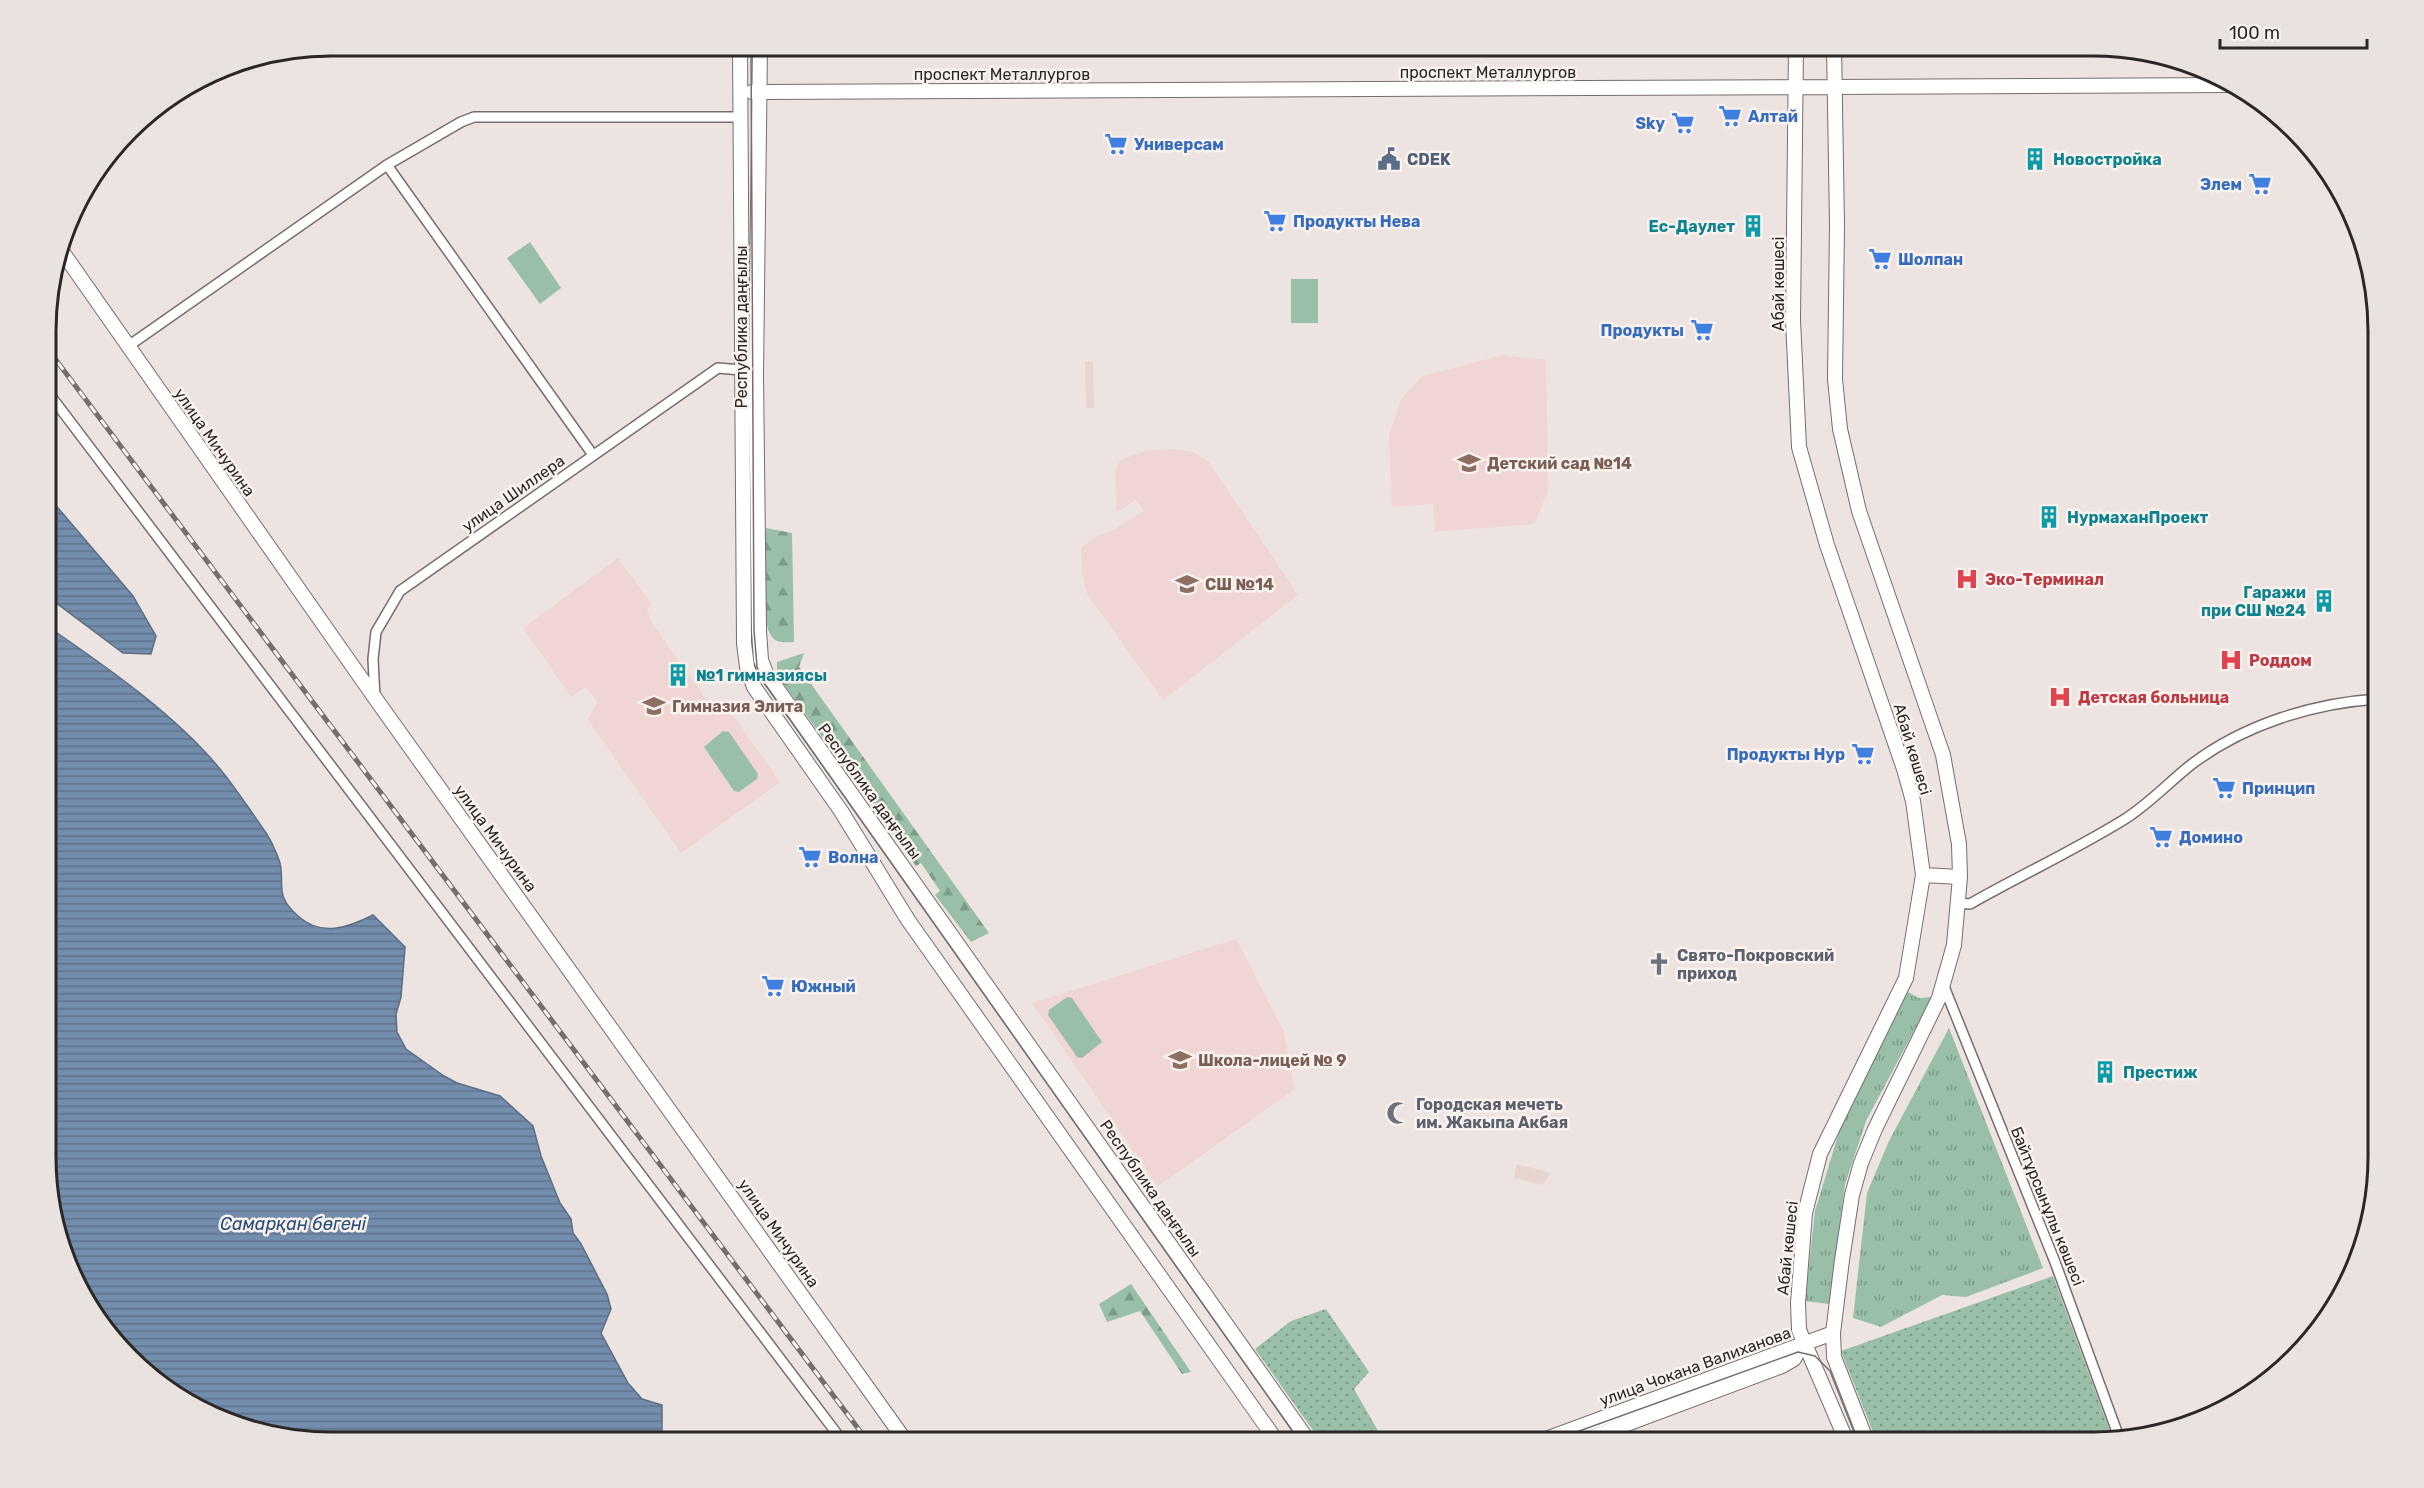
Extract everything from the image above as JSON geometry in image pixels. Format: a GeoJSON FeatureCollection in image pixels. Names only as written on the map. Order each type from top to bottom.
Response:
{"type":"FeatureCollection","features":[{"type":"Feature","properties":{"kind":"main road","name":"Республика даңғылы"},"geometry":{"type":"LineString","coordinates":[[740,56],[744,643],[747,667],[754,687],[842,810],[908,920],[1270,1432]]}},
{"type":"Feature","properties":{"kind":"main road","name":"Республика даңғылы"},"geometry":{"type":"LineString","coordinates":[[760,56],[756,375],[759,631],[761,660],[766,673],[1302,1432]]}},
{"type":"Feature","properties":{"kind":"main road","name":"Абай көшесі"},"geometry":{"type":"LineString","coordinates":[[1796,56],[1793,320],[1798,447],[1827,545],[1904,769],[1913,801],[1923,875],[1916,929],[1906,978],[1820,1154],[1805,1213],[1798,1304],[1803,1342],[1842,1432]]}},
{"type":"Feature","properties":{"kind":"main road","name":"Абай көшесі"},"geometry":{"type":"LineString","coordinates":[[1835,56],[1835,379],[1840,429],[1859,511],[1943,755],[1958,833],[1960,877],[1954,945],[1943,984],[1921,1039],[1875,1129],[1861,1163],[1851,1206],[1833,1333],[1834,1357],[1863,1432]]}},
{"type":"Feature","properties":{"kind":"main road","name":"проспект Металлургов"},"geometry":{"type":"LineString","coordinates":[[741,92],[2217,85]]}},
{"type":"Feature","properties":{"kind":"main road","name":"улица Мичурина"},"geometry":{"type":"LineString","coordinates":[[66,257],[375,698],[899,1432]]}},
{"type":"Feature","properties":{"kind":"main road"},"geometry":{"type":"LineString","coordinates":[[1923,875],[1960,877]]}},
{"type":"Feature","properties":{"kind":"main road"},"geometry":{"type":"LineString","coordinates":[[1776,1352],[1788,1341],[1798,1304]]}},
{"type":"Feature","properties":{"kind":"main road"},"geometry":{"type":"LineString","coordinates":[[1803,1342],[1833,1333]]}},
{"type":"Feature","properties":{"kind":"main road","name":"улица Чокана Валиханова"},"geometry":{"type":"LineString","coordinates":[[1564,1432],[1803,1342]]}},
{"type":"Feature","properties":{"kind":"main road","name":"улица Чокана Валиханова"},"geometry":{"type":"LineString","coordinates":[[1605,1432],[1782,1366],[1794,1359],[1803,1342]]}},
{"type":"Feature","properties":{"kind":"main road"},"geometry":{"type":"LineString","coordinates":[[1782,1366],[1804,1364],[1817,1372]]}},
{"type":"Feature","properties":{"kind":"street"},"geometry":{"type":"LineString","coordinates":[[127,347],[387,165],[450,127],[474,117],[741,117]]}},
{"type":"Feature","properties":{"kind":"street"},"geometry":{"type":"LineString","coordinates":[[387,165],[593,455]]}},
{"type":"Feature","properties":{"kind":"street","name":"улица Шиллера"},"geometry":{"type":"LineString","coordinates":[[375,698],[373,659],[376,632],[400,591],[718,369],[741,370]]}},
{"type":"Feature","properties":{"kind":"street"},"geometry":{"type":"LineString","coordinates":[[56,403],[836,1432]]}},
{"type":"Feature","properties":{"kind":"street"},"geometry":{"type":"LineString","coordinates":[[1958,903],[1970,904],[2124,819],[2149,802],[2192,764],[2221,746],[2315,706],[2368,700]]}},
{"type":"Feature","properties":{"kind":"street","name":"Байтұрсынұлы көшесі"},"geometry":{"type":"LineString","coordinates":[[1943,984],[2064,1287],[2117,1431]]}},
{"type":"Feature","properties":{"kind":"shaded area","name":"Детский сад №14"},"geometry":{"type":"Polygon","coordinates":[[[1503,355],[1546,360],[1548,491],[1534,524],[1432,532],[1435,529],[1433,504],[1392,507],[1389,435],[1401,399],[1422,376],[1503,355]]]}},
{"type":"Feature","properties":{"kind":"shaded area"},"geometry":{"type":"Polygon","coordinates":[[[1085,362],[1093,362],[1094,408],[1086,408],[1085,362]]]}},
{"type":"Feature","properties":{"kind":"shaded area","name":"СШ №14"},"geometry":{"type":"Polygon","coordinates":[[[1172,449],[1193,452],[1208,461],[1298,595],[1163,700],[1087,594],[1082,573],[1081,549],[1092,539],[1117,528],[1143,511],[1136,500],[1117,512],[1115,471],[1120,460],[1146,451],[1172,449]]]}},
{"type":"Feature","properties":{"kind":"shaded area","name":"Гимназия Элита"},"geometry":{"type":"Polygon","coordinates":[[[618,558],[652,604],[647,609],[652,623],[709,703],[721,714],[729,709],[780,782],[681,853],[588,720],[597,702],[586,687],[571,697],[523,628],[618,558]]]}},
{"type":"Feature","properties":{"kind":"shaded area","name":"Школа-лицей № 9"},"geometry":{"type":"Polygon","coordinates":[[[1236,939],[1284,1032],[1295,1089],[1158,1186],[1032,1003],[1236,939]]]}},
{"type":"Feature","properties":{"kind":"shaded area"},"geometry":{"type":"Polygon","coordinates":[[[1517,1164],[1551,1173],[1542,1185],[1514,1178],[1517,1164]]]}},
{"type":"Feature","properties":{"kind":"green space"},"geometry":{"type":"Polygon","coordinates":[[[530,242],[561,288],[540,304],[507,258],[530,242]]]}},
{"type":"Feature","properties":{"kind":"green space"},"geometry":{"type":"Polygon","coordinates":[[[1291,279],[1318,279],[1318,323],[1291,323],[1291,279]]]}},
{"type":"Feature","properties":{"kind":"green space"},"geometry":{"type":"Polygon","coordinates":[[[766,528],[792,533],[794,642],[777,641],[772,637],[768,628],[763,585],[766,528]]]}},
{"type":"Feature","properties":{"kind":"green space"},"geometry":{"type":"Polygon","coordinates":[[[804,653],[799,667],[989,933],[971,942],[935,895],[940,891],[921,863],[916,866],[777,675],[777,662],[804,653]]]}},
{"type":"Feature","properties":{"kind":"green space"},"geometry":{"type":"Polygon","coordinates":[[[723,731],[729,732],[758,774],[757,779],[739,792],[734,791],[704,747],[723,731]]]}},
{"type":"Feature","properties":{"kind":"green space"},"geometry":{"type":"Polygon","coordinates":[[[1906,991],[1919,998],[1932,997],[1866,1121],[1845,1184],[1829,1304],[1805,1301],[1815,1211],[1840,1129],[1906,991]]]}},
{"type":"Feature","properties":{"kind":"green space"},"geometry":{"type":"Polygon","coordinates":[[[1067,997],[1072,998],[1102,1042],[1082,1058],[1077,1057],[1048,1015],[1049,1010],[1067,997]]]}},
{"type":"Feature","properties":{"kind":"green space"},"geometry":{"type":"Polygon","coordinates":[[[1949,1028],[2043,1268],[1966,1297],[1942,1295],[1881,1327],[1853,1318],[1867,1193],[1889,1141],[1949,1028]]]}},
{"type":"Feature","properties":{"kind":"green space"},"geometry":{"type":"Polygon","coordinates":[[[2053,1276],[2110,1432],[1873,1432],[1841,1351],[2053,1276]]]}},
{"type":"Feature","properties":{"kind":"green space"},"geometry":{"type":"Polygon","coordinates":[[[1131,1284],[1191,1372],[1182,1374],[1140,1311],[1107,1322],[1099,1304],[1131,1284]]]}},
{"type":"Feature","properties":{"kind":"green space"},"geometry":{"type":"Polygon","coordinates":[[[1326,1309],[1369,1372],[1354,1389],[1379,1432],[1314,1432],[1255,1349],[1291,1321],[1326,1309]]]}},
{"type":"Feature","properties":{"kind":"water"},"geometry":{"type":"Polygon","coordinates":[[[56,506],[133,596],[156,636],[151,654],[123,653],[56,603],[56,506]]]}},
{"type":"Feature","properties":{"kind":"water","name":"Самарқан бөгені"},"geometry":{"type":"Polygon","coordinates":[[[56,632],[142,694],[186,733],[224,774],[269,837],[280,863],[283,896],[298,916],[316,927],[335,928],[354,924],[373,915],[405,947],[401,997],[396,1014],[397,1032],[406,1049],[457,1083],[500,1096],[533,1126],[541,1156],[560,1203],[571,1219],[573,1233],[607,1294],[611,1309],[601,1333],[628,1383],[642,1399],[662,1405],[662,1432],[313,1432],[295,1430],[242,1418],[193,1396],[149,1364],[112,1325],[92,1295],[70,1246],[61,1211],[56,1175],[56,632]]]}},
{"type":"Feature","properties":{"kind":"tram line"},"geometry":{"type":"LineString","coordinates":[[751,56],[754,630],[757,667],[765,684],[1293,1432]]}},
{"type":"Feature","properties":{"kind":"tram line"},"geometry":{"type":"LineString","coordinates":[[1576,1432],[1798,1352],[1815,1356],[1830,1371],[1854,1432]]}},
{"type":"Feature","properties":{"kind":"railway"},"geometry":{"type":"LineString","coordinates":[[56,360],[861,1432]]}},
{"type":"Feature","properties":{"kind":"place","name":"Алтай"},"geometry":{"type":"Point","coordinates":[1730,116]}},
{"type":"Feature","properties":{"kind":"place","name":"Sky"},"geometry":{"type":"Point","coordinates":[1683,123]}},
{"type":"Feature","properties":{"kind":"place","name":"Универсам"},"geometry":{"type":"Point","coordinates":[1116,144]}},
{"type":"Feature","properties":{"kind":"place","name":"CDEK"},"geometry":{"type":"Point","coordinates":[1389,159]}},
{"type":"Feature","properties":{"kind":"place","name":"Новостройка"},"geometry":{"type":"Point","coordinates":[2035,159]}},
{"type":"Feature","properties":{"kind":"place","name":"Элем"},"geometry":{"type":"Point","coordinates":[2260,184]}},
{"type":"Feature","properties":{"kind":"place","name":"Продукты Нева"},"geometry":{"type":"Point","coordinates":[1275,221]}},
{"type":"Feature","properties":{"kind":"place","name":"Ес-Даулет"},"geometry":{"type":"Point","coordinates":[1753,226]}},
{"type":"Feature","properties":{"kind":"place","name":"Шолпан"},"geometry":{"type":"Point","coordinates":[1880,259]}},
{"type":"Feature","properties":{"kind":"place","name":"Продукты"},"geometry":{"type":"Point","coordinates":[1702,330]}},
{"type":"Feature","properties":{"kind":"place","name":"Детский сад №14"},"geometry":{"type":"Point","coordinates":[1469,463]}},
{"type":"Feature","properties":{"kind":"place","name":"НурмаханПроект"},"geometry":{"type":"Point","coordinates":[2049,517]}},
{"type":"Feature","properties":{"kind":"place","name":"Эко-Терминал"},"geometry":{"type":"Point","coordinates":[1967,579]}},
{"type":"Feature","properties":{"kind":"place","name":"СШ №14"},"geometry":{"type":"Point","coordinates":[1187,584]}},
{"type":"Feature","properties":{"kind":"place","name":"Гаражи при СШ №24"},"geometry":{"type":"Point","coordinates":[2324,601]}},
{"type":"Feature","properties":{"kind":"place","name":"Роддом"},"geometry":{"type":"Point","coordinates":[2231,660]}},
{"type":"Feature","properties":{"kind":"place","name":"№1 гимназиясы"},"geometry":{"type":"Point","coordinates":[678,675]}},
{"type":"Feature","properties":{"kind":"place","name":"Детская больница"},"geometry":{"type":"Point","coordinates":[2060,697]}},
{"type":"Feature","properties":{"kind":"place","name":"Гимназия Элита"},"geometry":{"type":"Point","coordinates":[654,706]}},
{"type":"Feature","properties":{"kind":"place","name":"Продукты Нур"},"geometry":{"type":"Point","coordinates":[1863,754]}},
{"type":"Feature","properties":{"kind":"place","name":"Принцип"},"geometry":{"type":"Point","coordinates":[2224,788]}},
{"type":"Feature","properties":{"kind":"place","name":"Домино"},"geometry":{"type":"Point","coordinates":[2161,837]}},
{"type":"Feature","properties":{"kind":"place","name":"Волна"},"geometry":{"type":"Point","coordinates":[810,857]}},
{"type":"Feature","properties":{"kind":"place","name":"Свято-Покровский приход"},"geometry":{"type":"Point","coordinates":[1659,964]}},
{"type":"Feature","properties":{"kind":"place","name":"Южный"},"geometry":{"type":"Point","coordinates":[773,986]}},
{"type":"Feature","properties":{"kind":"place","name":"Школа-лицей № 9"},"geometry":{"type":"Point","coordinates":[1180,1060]}},
{"type":"Feature","properties":{"kind":"place","name":"Престиж"},"geometry":{"type":"Point","coordinates":[2105,1072]}},
{"type":"Feature","properties":{"kind":"place","name":"Городская мечеть им. Жакыпа Акбая"},"geometry":{"type":"Point","coordinates":[1398,1113]}}]}
